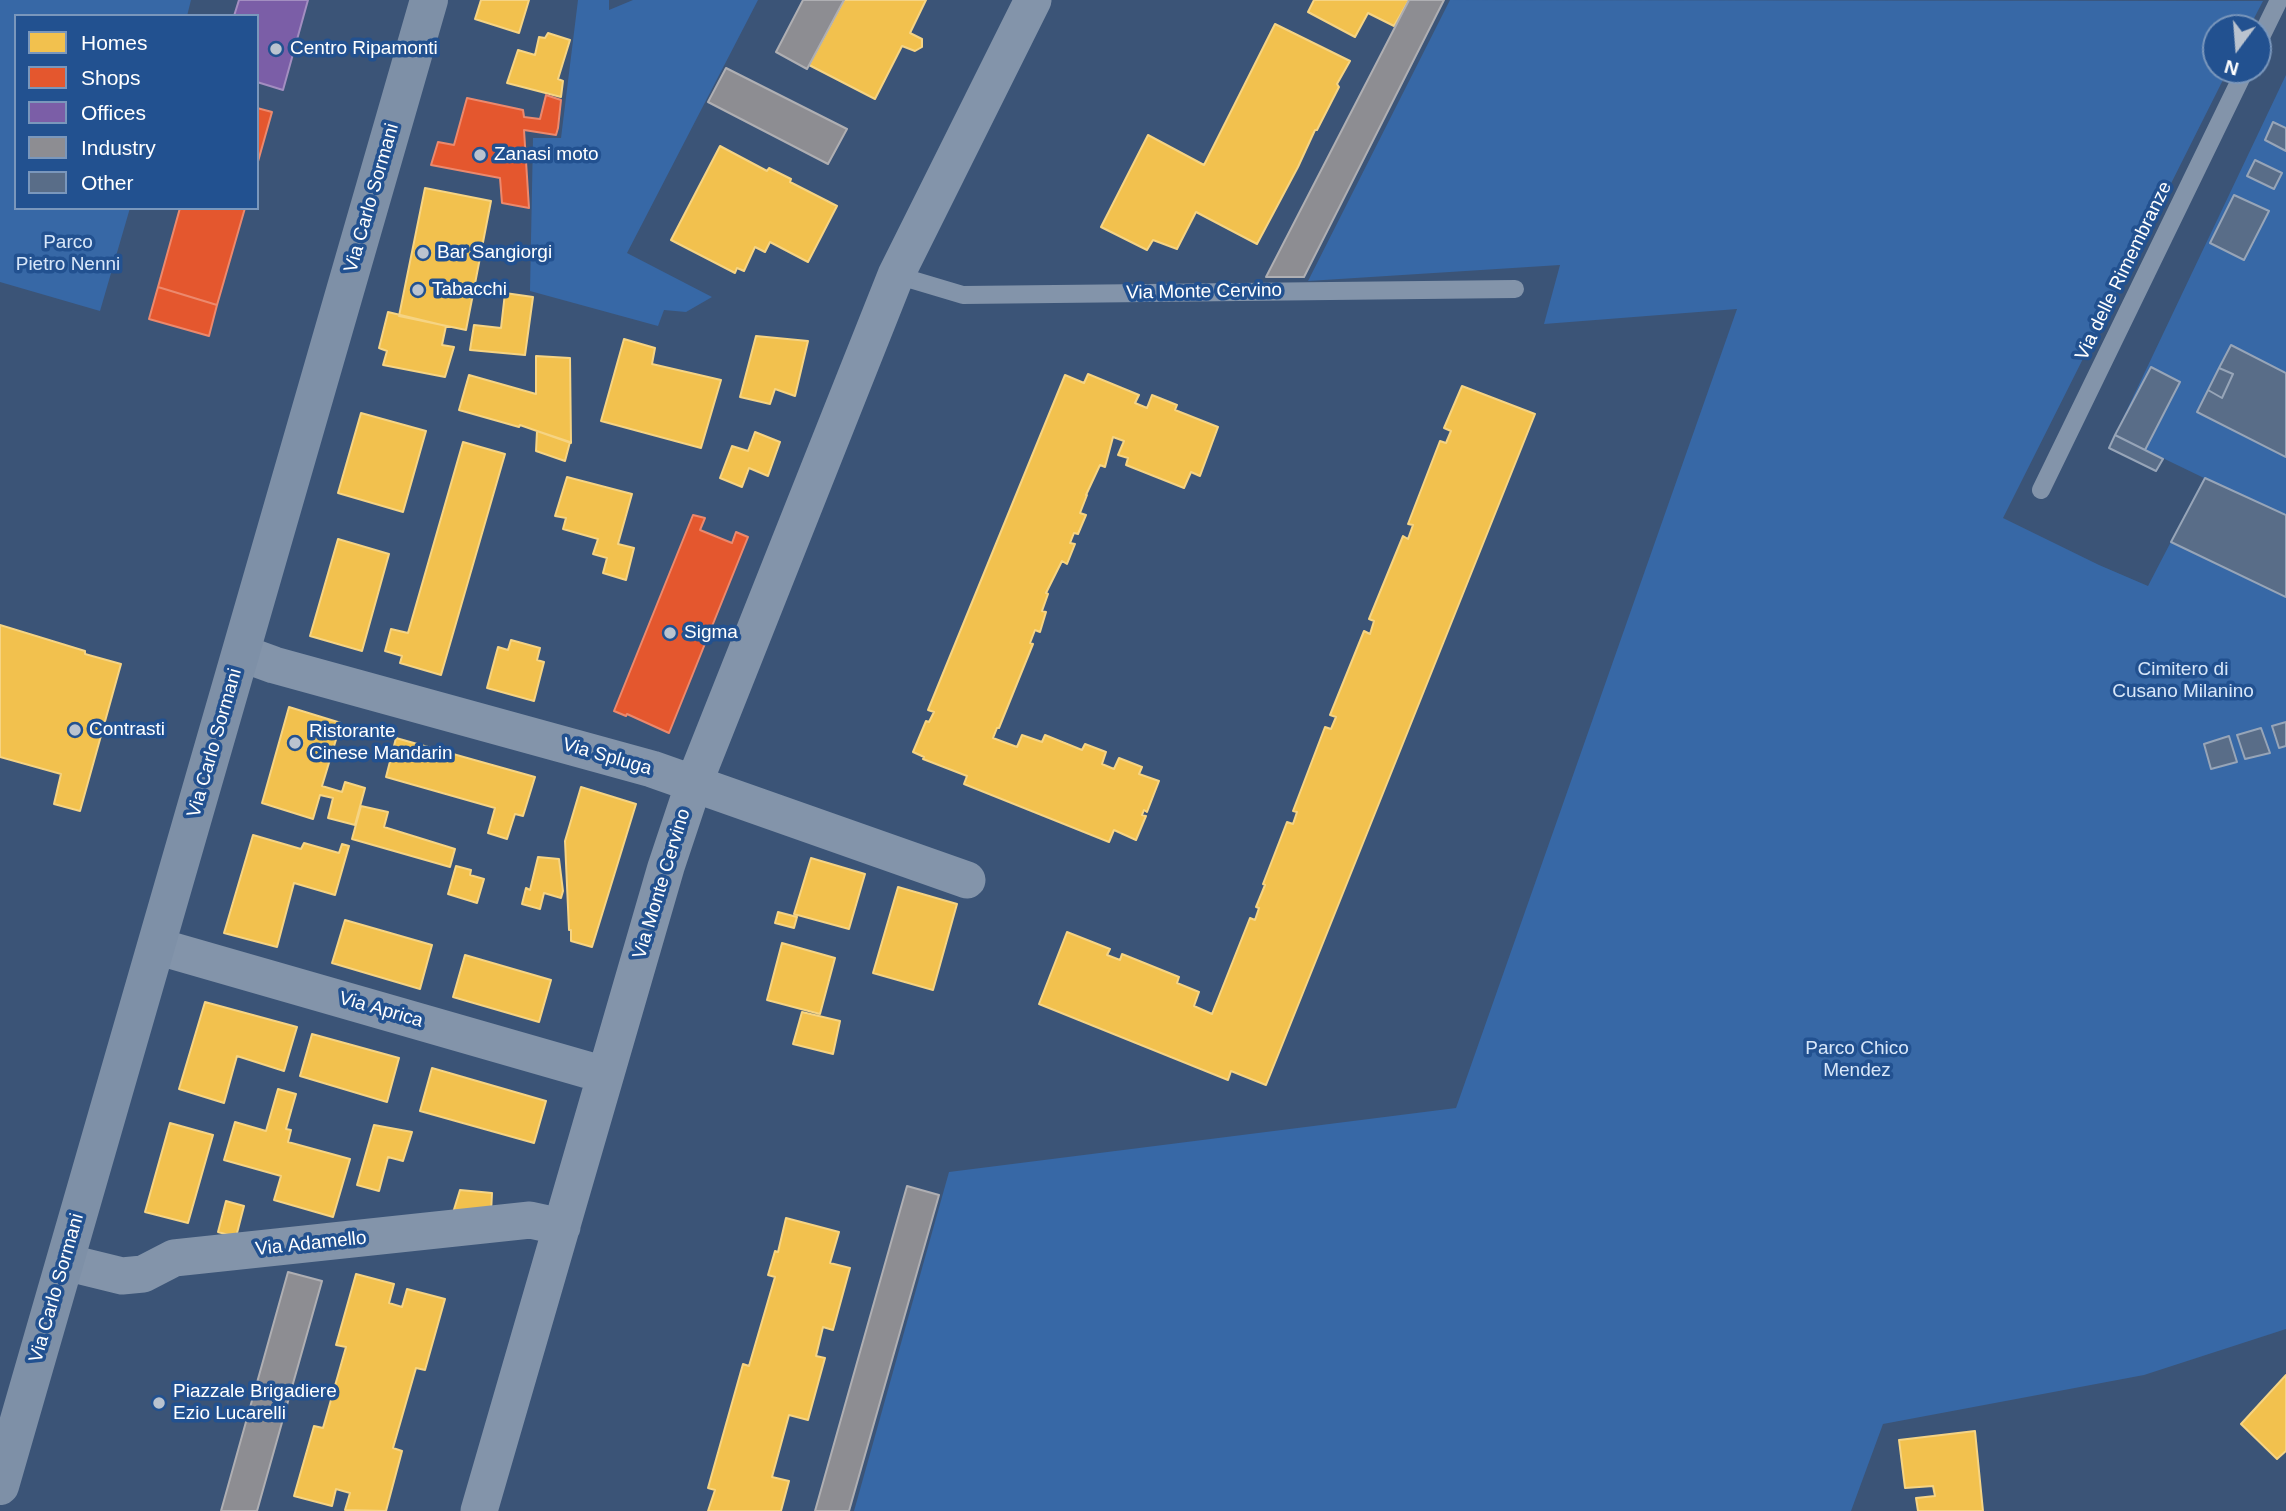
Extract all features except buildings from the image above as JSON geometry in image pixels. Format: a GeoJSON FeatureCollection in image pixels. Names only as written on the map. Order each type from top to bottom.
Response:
{"type":"FeatureCollection","features":[{"type":"Feature","properties":{"kind":"main road","name":"Via Carlo Sormani"},"geometry":{"type":"LineString","coordinates":[[0,1486],[429,0]]}},
{"type":"Feature","properties":{"kind":"street","name":"Via Monte Cervino"},"geometry":{"type":"LineString","coordinates":[[479,1511],[666,867],[694,783],[896,275],[1033,0]]}},
{"type":"Feature","properties":{"kind":"street","name":"Via Spluga"},"geometry":{"type":"LineString","coordinates":[[241,653],[274,665],[694,783],[967,880]]}},
{"type":"Feature","properties":{"kind":"street","name":"Via Aprica"},"geometry":{"type":"LineString","coordinates":[[156,946],[605,1075]]}},
{"type":"Feature","properties":{"kind":"street","name":"Via Adamello"},"geometry":{"type":"LineString","coordinates":[[65,1262],[122,1276],[143,1274],[174,1258],[530,1220],[562,1227]]}},
{"type":"Feature","properties":{"kind":"lane","name":"Via delle Rimembranze"},"geometry":{"type":"LineString","coordinates":[[2041,490],[2238,84]]}},
{"type":"Feature","properties":{"kind":"lane","name":"Via Monte Cervino"},"geometry":{"type":"LineString","coordinates":[[896,275],[963,295],[1515,289]]}},
{"type":"Feature","properties":{"kind":"green space","name":"Parco Pietro Nenni"},"geometry":{"type":"Polygon","coordinates":[[[0,0],[191,0],[188,14],[14,14],[14,210],[129,210],[100,311],[0,282],[0,0]]]}},
{"type":"Feature","properties":{"kind":"green space"},"geometry":{"type":"Polygon","coordinates":[[[578,0],[609,0],[609,10],[633,0],[758,0],[627,253],[712,297],[686,312],[664,310],[658,326],[530,291],[533,138],[561,138],[578,0]]]}},
{"type":"Feature","properties":{"kind":"green space","name":"Parco Chico Mendez"},"geometry":{"type":"Polygon","coordinates":[[[1450,0],[2263,1],[2256,14],[2202,14],[2202,84],[2221,84],[2003,518],[2148,586],[2204,478],[2115,435],[2286,75],[2286,1329],[2144,1375],[1883,1424],[1851,1511],[854,1511],[949,1172],[1456,1108],[1737,309],[1544,324],[1560,265],[1308,281],[1450,0]]]}},
{"type":"Feature","properties":{"kind":"place","name":"Centro Ripamonti"},"geometry":{"type":"Point","coordinates":[276,49]}},
{"type":"Feature","properties":{"kind":"place","name":"Zanasi moto"},"geometry":{"type":"Point","coordinates":[480,155]}},
{"type":"Feature","properties":{"kind":"place","name":"Bar Sangiorgi"},"geometry":{"type":"Point","coordinates":[423,253]}},
{"type":"Feature","properties":{"kind":"place","name":"Tabacchi"},"geometry":{"type":"Point","coordinates":[418,290]}},
{"type":"Feature","properties":{"kind":"place","name":"Sigma"},"geometry":{"type":"Point","coordinates":[670,633]}},
{"type":"Feature","properties":{"kind":"place","name":"Contrasti"},"geometry":{"type":"Point","coordinates":[75,730]}},
{"type":"Feature","properties":{"kind":"place","name":"Ristorante Cinese Mandarin"},"geometry":{"type":"Point","coordinates":[295,743]}},
{"type":"Feature","properties":{"kind":"place","name":"Piazzale Brigadiere Ezio Lucarelli"},"geometry":{"type":"Point","coordinates":[159,1403]}},
{"type":"Feature","properties":{"kind":"park label","name":"Cimitero di Cusano Milanino"},"geometry":{"type":"Point","coordinates":[2183,681]}}]}
